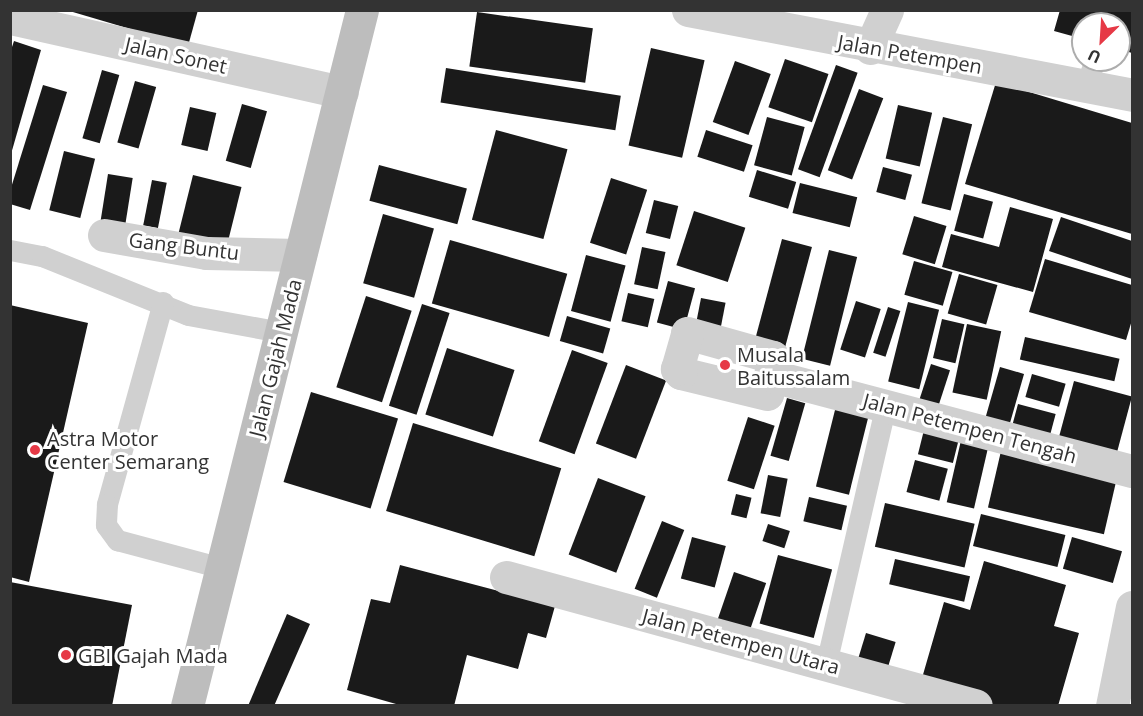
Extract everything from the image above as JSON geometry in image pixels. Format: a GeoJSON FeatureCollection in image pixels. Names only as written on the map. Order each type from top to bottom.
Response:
{"type":"FeatureCollection","features":[{"type":"Feature","properties":{"kind":"main road","name":"Jalan Gajah Mada"},"geometry":{"type":"LineString","coordinates":[[187,705],[362,10]]}},
{"type":"Feature","properties":{"kind":"street","name":"Jalan Petempen"},"geometry":{"type":"LineString","coordinates":[[688,10],[870,48],[1071,70]]}},
{"type":"Feature","properties":{"kind":"street"},"geometry":{"type":"LineString","coordinates":[[870,48],[887,10]]}},
{"type":"Feature","properties":{"kind":"street","name":"Jalan Sonet"},"geometry":{"type":"LineString","coordinates":[[10,18],[342,92]]}},
{"type":"Feature","properties":{"kind":"street","name":"Jalan Petempen"},"geometry":{"type":"LineString","coordinates":[[1090,72],[1132,95]]}},
{"type":"Feature","properties":{"kind":"street","name":"Gang Buntu"},"geometry":{"type":"LineString","coordinates":[[104,235],[206,253],[300,255]]}},
{"type":"Feature","properties":{"kind":"street","name":"Jalan Petempen Tengah"},"geometry":{"type":"LineString","coordinates":[[772,376],[1132,471]]}},
{"type":"Feature","properties":{"kind":"street","name":"Jalan Petempen Utara"},"geometry":{"type":"LineString","coordinates":[[506,577],[976,705]]}},
{"type":"Feature","properties":{"kind":"street"},"geometry":{"type":"LineString","coordinates":[[1112,705],[1132,607]]}},
{"type":"Feature","properties":{"kind":"lane"},"geometry":{"type":"LineString","coordinates":[[10,250],[42,255],[163,302],[188,315],[281,332]]}},
{"type":"Feature","properties":{"kind":"lane"},"geometry":{"type":"LineString","coordinates":[[163,302],[107,504],[106,525],[117,540],[222,568]]}},
{"type":"Feature","properties":{"kind":"lane"},"geometry":{"type":"LineString","coordinates":[[826,664],[886,405]]}},
{"type":"Feature","properties":{"kind":"building"},"geometry":{"type":"Polygon","coordinates":[[[66,10],[198,10],[188,46],[66,10]]]}},
{"type":"Feature","properties":{"kind":"building"},"geometry":{"type":"Polygon","coordinates":[[[1060,10],[1132,10],[1132,53],[1131,12],[1071,12],[1071,36],[1054,31],[1060,10]]]}},
{"type":"Feature","properties":{"kind":"building"},"geometry":{"type":"Polygon","coordinates":[[[477,12],[593,28],[585,83],[469,66],[477,12]]]}},
{"type":"Feature","properties":{"kind":"building"},"geometry":{"type":"Polygon","coordinates":[[[14,41],[41,50],[11,154],[10,53],[14,41]]]}},
{"type":"Feature","properties":{"kind":"building"},"geometry":{"type":"Polygon","coordinates":[[[651,48],[705,60],[682,158],[629,145],[651,48]]]}},
{"type":"Feature","properties":{"kind":"building"},"geometry":{"type":"Polygon","coordinates":[[[785,59],[828,74],[812,122],[768,107],[785,59]]]}},
{"type":"Feature","properties":{"kind":"building"},"geometry":{"type":"Polygon","coordinates":[[[735,61],[771,74],[748,135],[713,122],[735,61]]]}},
{"type":"Feature","properties":{"kind":"building"},"geometry":{"type":"Polygon","coordinates":[[[836,65],[858,73],[820,177],[798,169],[836,65]]]}},
{"type":"Feature","properties":{"kind":"building"},"geometry":{"type":"Polygon","coordinates":[[[446,68],[621,96],[615,130],[441,103],[446,68]]]}},
{"type":"Feature","properties":{"kind":"building"},"geometry":{"type":"Polygon","coordinates":[[[102,70],[119,75],[100,143],[82,138],[102,70]]]}},
{"type":"Feature","properties":{"kind":"building"},"geometry":{"type":"Polygon","coordinates":[[[135,81],[156,87],[139,149],[117,143],[135,81]]]}},
{"type":"Feature","properties":{"kind":"building"},"geometry":{"type":"Polygon","coordinates":[[[996,82],[1132,123],[1132,234],[965,184],[996,82]]]}},
{"type":"Feature","properties":{"kind":"building"},"geometry":{"type":"Polygon","coordinates":[[[43,85],[67,92],[30,210],[10,204],[10,191],[43,85]]]}},
{"type":"Feature","properties":{"kind":"building"},"geometry":{"type":"Polygon","coordinates":[[[859,89],[883,98],[852,180],[828,170],[859,89]]]}},
{"type":"Feature","properties":{"kind":"building"},"geometry":{"type":"Polygon","coordinates":[[[242,104],[267,111],[251,168],[226,161],[242,104]]]}},
{"type":"Feature","properties":{"kind":"building"},"geometry":{"type":"Polygon","coordinates":[[[898,105],[932,113],[920,166],[886,159],[898,105]]]}},
{"type":"Feature","properties":{"kind":"building"},"geometry":{"type":"Polygon","coordinates":[[[190,107],[216,113],[208,151],[181,145],[190,107]]]}},
{"type":"Feature","properties":{"kind":"building"},"geometry":{"type":"Polygon","coordinates":[[[767,117],[805,127],[792,175],[754,165],[767,117]]]}},
{"type":"Feature","properties":{"kind":"building"},"geometry":{"type":"Polygon","coordinates":[[[943,117],[972,124],[951,211],[921,203],[943,117]]]}},
{"type":"Feature","properties":{"kind":"building"},"geometry":{"type":"Polygon","coordinates":[[[496,130],[567,149],[543,239],[472,220],[496,130]]]}},
{"type":"Feature","properties":{"kind":"building"},"geometry":{"type":"Polygon","coordinates":[[[706,130],[753,145],[744,172],[697,157],[706,130]]]}},
{"type":"Feature","properties":{"kind":"building"},"geometry":{"type":"Polygon","coordinates":[[[64,151],[95,159],[80,218],[49,210],[64,151]]]}},
{"type":"Feature","properties":{"kind":"building"},"geometry":{"type":"Polygon","coordinates":[[[379,165],[467,189],[457,224],[369,201],[379,165]]]}},
{"type":"Feature","properties":{"kind":"building"},"geometry":{"type":"Polygon","coordinates":[[[883,167],[912,175],[905,200],[876,192],[883,167]]]}},
{"type":"Feature","properties":{"kind":"building"},"geometry":{"type":"Polygon","coordinates":[[[757,170],[796,182],[788,209],[749,197],[757,170]]]}},
{"type":"Feature","properties":{"kind":"building"},"geometry":{"type":"Polygon","coordinates":[[[108,174],[133,178],[125,227],[100,223],[108,174]]]}},
{"type":"Feature","properties":{"kind":"building"},"geometry":{"type":"Polygon","coordinates":[[[193,175],[242,187],[227,247],[178,235],[193,175]]]}},
{"type":"Feature","properties":{"kind":"building"},"geometry":{"type":"Polygon","coordinates":[[[611,178],[647,190],[626,254],[590,243],[611,178]]]}},
{"type":"Feature","properties":{"kind":"building"},"geometry":{"type":"Polygon","coordinates":[[[152,180],[167,183],[158,228],[143,225],[152,180]]]}},
{"type":"Feature","properties":{"kind":"building"},"geometry":{"type":"Polygon","coordinates":[[[800,183],[857,197],[850,227],[793,213],[800,183]]]}},
{"type":"Feature","properties":{"kind":"building"},"geometry":{"type":"Polygon","coordinates":[[[964,194],[993,202],[983,238],[954,231],[964,194]]]}},
{"type":"Feature","properties":{"kind":"building"},"geometry":{"type":"Polygon","coordinates":[[[654,200],[678,206],[670,239],[646,233],[654,200]]]}},
{"type":"Feature","properties":{"kind":"building"},"geometry":{"type":"Polygon","coordinates":[[[1010,207],[1053,219],[1033,292],[942,267],[951,234],[999,247],[1010,207]]]}},
{"type":"Feature","properties":{"kind":"building"},"geometry":{"type":"Polygon","coordinates":[[[694,211],[745,228],[728,282],[676,265],[694,211]]]}},
{"type":"Feature","properties":{"kind":"building"},"geometry":{"type":"Polygon","coordinates":[[[383,214],[434,229],[414,298],[363,283],[383,214]]]}},
{"type":"Feature","properties":{"kind":"building"},"geometry":{"type":"Polygon","coordinates":[[[914,216],[947,226],[935,264],[902,254],[914,216]]]}},
{"type":"Feature","properties":{"kind":"building"},"geometry":{"type":"Polygon","coordinates":[[[1061,217],[1132,241],[1132,279],[1049,251],[1061,217]]]}},
{"type":"Feature","properties":{"kind":"building"},"geometry":{"type":"Polygon","coordinates":[[[782,239],[812,247],[783,354],[753,346],[782,239]]]}},
{"type":"Feature","properties":{"kind":"building"},"geometry":{"type":"Polygon","coordinates":[[[450,240],[567,274],[549,337],[432,303],[450,240]]]}},
{"type":"Feature","properties":{"kind":"building"},"geometry":{"type":"Polygon","coordinates":[[[642,247],[665,252],[658,289],[634,284],[642,247]]]}},
{"type":"Feature","properties":{"kind":"building"},"geometry":{"type":"Polygon","coordinates":[[[829,250],[857,257],[830,366],[802,359],[829,250]]]}},
{"type":"Feature","properties":{"kind":"building"},"geometry":{"type":"Polygon","coordinates":[[[586,255],[626,266],[611,322],[571,311],[586,255]]]}},
{"type":"Feature","properties":{"kind":"building"},"geometry":{"type":"Polygon","coordinates":[[[1045,259],[1132,285],[1132,320],[1126,340],[1029,312],[1045,259]]]}},
{"type":"Feature","properties":{"kind":"building"},"geometry":{"type":"Polygon","coordinates":[[[914,261],[952,272],[943,306],[904,295],[914,261]]]}},
{"type":"Feature","properties":{"kind":"building"},"geometry":{"type":"Polygon","coordinates":[[[959,274],[997,285],[986,324],[948,313],[959,274]]]}},
{"type":"Feature","properties":{"kind":"building"},"geometry":{"type":"Polygon","coordinates":[[[668,281],[695,288],[684,330],[657,323],[668,281]]]}},
{"type":"Feature","properties":{"kind":"building"},"geometry":{"type":"Polygon","coordinates":[[[628,293],[654,299],[648,327],[621,321],[628,293]]]}},
{"type":"Feature","properties":{"kind":"building"},"geometry":{"type":"Polygon","coordinates":[[[366,296],[412,311],[382,402],[336,387],[366,296]]]}},
{"type":"Feature","properties":{"kind":"building"},"geometry":{"type":"Polygon","coordinates":[[[701,298],[726,303],[719,336],[695,331],[701,298]]]}},
{"type":"Feature","properties":{"kind":"building"},"geometry":{"type":"Polygon","coordinates":[[[856,301],[881,309],[865,358],[840,350],[856,301]]]}},
{"type":"Feature","properties":{"kind":"building"},"geometry":{"type":"Polygon","coordinates":[[[908,302],[939,310],[919,389],[888,382],[908,302]]]}},
{"type":"Feature","properties":{"kind":"building"},"geometry":{"type":"Polygon","coordinates":[[[422,304],[450,313],[417,415],[389,406],[422,304]]]}},
{"type":"Feature","properties":{"kind":"building","name":"Astra Motor Center Semarang"},"geometry":{"type":"Polygon","coordinates":[[[10,305],[88,323],[29,582],[10,577],[10,305]]]}},
{"type":"Feature","properties":{"kind":"building"},"geometry":{"type":"Polygon","coordinates":[[[888,307],[900,311],[886,357],[873,353],[888,307]]]}},
{"type":"Feature","properties":{"kind":"building"},"geometry":{"type":"Polygon","coordinates":[[[567,316],[610,328],[603,353],[560,341],[567,316]]]}},
{"type":"Feature","properties":{"kind":"building"},"geometry":{"type":"Polygon","coordinates":[[[942,319],[964,324],[955,363],[933,358],[942,319]]]}},
{"type":"Feature","properties":{"kind":"building"},"geometry":{"type":"Polygon","coordinates":[[[967,324],[1001,331],[987,400],[952,392],[967,324]]]}},
{"type":"Feature","properties":{"kind":"building"},"geometry":{"type":"Polygon","coordinates":[[[1025,337],[1120,359],[1114,381],[1020,359],[1025,337]]]}},
{"type":"Feature","properties":{"kind":"building"},"geometry":{"type":"Polygon","coordinates":[[[447,348],[515,370],[493,437],[425,415],[447,348]]]}},
{"type":"Feature","properties":{"kind":"building"},"geometry":{"type":"Polygon","coordinates":[[[572,350],[608,363],[575,454],[539,441],[572,350]]]}},
{"type":"Feature","properties":{"kind":"building"},"geometry":{"type":"Polygon","coordinates":[[[931,364],[950,370],[938,408],[919,402],[931,364]]]}},
{"type":"Feature","properties":{"kind":"building"},"geometry":{"type":"Polygon","coordinates":[[[626,365],[666,380],[636,459],[596,443],[626,365]]]}},
{"type":"Feature","properties":{"kind":"building"},"geometry":{"type":"Polygon","coordinates":[[[1000,367],[1024,374],[1008,430],[984,423],[1000,367]]]}},
{"type":"Feature","properties":{"kind":"building"},"geometry":{"type":"Polygon","coordinates":[[[1032,374],[1066,384],[1059,407],[1025,397],[1032,374]]]}},
{"type":"Feature","properties":{"kind":"building"},"geometry":{"type":"Polygon","coordinates":[[[1074,381],[1132,397],[1114,465],[1056,450],[1074,381]]]}},
{"type":"Feature","properties":{"kind":"building"},"geometry":{"type":"Polygon","coordinates":[[[311,392],[398,419],[371,508],[284,482],[311,392]]]}},
{"type":"Feature","properties":{"kind":"building"},"geometry":{"type":"Polygon","coordinates":[[[787,398],[805,403],[789,461],[770,456],[787,398]]]}},
{"type":"Feature","properties":{"kind":"building"},"geometry":{"type":"Polygon","coordinates":[[[1018,404],[1056,414],[1047,445],[1010,435],[1018,404]]]}},
{"type":"Feature","properties":{"kind":"building"},"geometry":{"type":"Polygon","coordinates":[[[836,406],[869,414],[849,495],[816,487],[836,406]]]}},
{"type":"Feature","properties":{"kind":"building"},"geometry":{"type":"Polygon","coordinates":[[[748,417],[775,426],[754,489],[727,481],[748,417]]]}},
{"type":"Feature","properties":{"kind":"building"},"geometry":{"type":"Polygon","coordinates":[[[413,423],[561,468],[534,556],[386,511],[413,423]]]}},
{"type":"Feature","properties":{"kind":"building"},"geometry":{"type":"Polygon","coordinates":[[[924,430],[959,439],[953,463],[918,454],[924,430]]]}},
{"type":"Feature","properties":{"kind":"building"},"geometry":{"type":"Polygon","coordinates":[[[962,436],[989,442],[974,509],[947,502],[962,436]]]}},
{"type":"Feature","properties":{"kind":"building"},"geometry":{"type":"Polygon","coordinates":[[[1001,451],[1117,478],[1104,534],[988,508],[1001,451]]]}},
{"type":"Feature","properties":{"kind":"building"},"geometry":{"type":"Polygon","coordinates":[[[915,460],[948,469],[939,501],[906,492],[915,460]]]}},
{"type":"Feature","properties":{"kind":"building"},"geometry":{"type":"Polygon","coordinates":[[[768,475],[788,479],[780,517],[761,513],[768,475]]]}},
{"type":"Feature","properties":{"kind":"building"},"geometry":{"type":"Polygon","coordinates":[[[598,478],[646,496],[616,573],[569,555],[598,478]]]}},
{"type":"Feature","properties":{"kind":"building"},"geometry":{"type":"Polygon","coordinates":[[[736,494],[752,498],[746,518],[731,514],[736,494]]]}},
{"type":"Feature","properties":{"kind":"building"},"geometry":{"type":"Polygon","coordinates":[[[809,497],[847,506],[841,530],[803,521],[809,497]]]}},
{"type":"Feature","properties":{"kind":"building"},"geometry":{"type":"Polygon","coordinates":[[[885,503],[975,524],[965,568],[875,547],[885,503]]]}},
{"type":"Feature","properties":{"kind":"building"},"geometry":{"type":"Polygon","coordinates":[[[981,514],[1065,535],[1057,567],[973,546],[981,514]]]}},
{"type":"Feature","properties":{"kind":"building"},"geometry":{"type":"Polygon","coordinates":[[[662,521],[684,530],[657,598],[635,589],[662,521]]]}},
{"type":"Feature","properties":{"kind":"building"},"geometry":{"type":"Polygon","coordinates":[[[768,524],[790,531],[784,548],[762,541],[768,524]]]}},
{"type":"Feature","properties":{"kind":"building"},"geometry":{"type":"Polygon","coordinates":[[[692,537],[726,546],[715,588],[681,579],[692,537]]]}},
{"type":"Feature","properties":{"kind":"building"},"geometry":{"type":"Polygon","coordinates":[[[1072,537],[1122,551],[1113,583],[1063,569],[1072,537]]]}},
{"type":"Feature","properties":{"kind":"building"},"geometry":{"type":"Polygon","coordinates":[[[778,555],[832,569],[814,638],[760,624],[778,555]]]}},
{"type":"Feature","properties":{"kind":"building"},"geometry":{"type":"Polygon","coordinates":[[[895,559],[970,576],[964,602],[889,584],[895,559]]]}},
{"type":"Feature","properties":{"kind":"building"},"geometry":{"type":"Polygon","coordinates":[[[984,561],[1066,585],[1054,626],[1079,633],[1058,706],[990,706],[920,685],[944,602],[970,610],[984,561]]]}},
{"type":"Feature","properties":{"kind":"building"},"geometry":{"type":"Polygon","coordinates":[[[400,565],[555,606],[546,638],[528,633],[518,669],[467,655],[454,706],[403,706],[347,690],[371,599],[390,603],[400,565]]]}},
{"type":"Feature","properties":{"kind":"building"},"geometry":{"type":"Polygon","coordinates":[[[734,572],[766,583],[748,635],[716,624],[734,572]]]}},
{"type":"Feature","properties":{"kind":"building","name":"GBI Gajah Mada"},"geometry":{"type":"Polygon","coordinates":[[[10,582],[132,605],[112,706],[10,706],[10,582]]]}},
{"type":"Feature","properties":{"kind":"building"},"geometry":{"type":"Polygon","coordinates":[[[287,614],[310,624],[274,706],[248,706],[287,614]]]}},
{"type":"Feature","properties":{"kind":"building"},"geometry":{"type":"Polygon","coordinates":[[[866,633],[896,642],[886,675],[856,666],[866,633]]]}},
{"type":"Feature","properties":{"kind":"place","name":"Musala Baitussalam"},"geometry":{"type":"Point","coordinates":[725,365]}},
{"type":"Feature","properties":{"kind":"place","name":"Astra Motor Center Semarang"},"geometry":{"type":"Point","coordinates":[35,450]}},
{"type":"Feature","properties":{"kind":"place","name":"GBI Gajah Mada"},"geometry":{"type":"Point","coordinates":[66,655]}}]}
